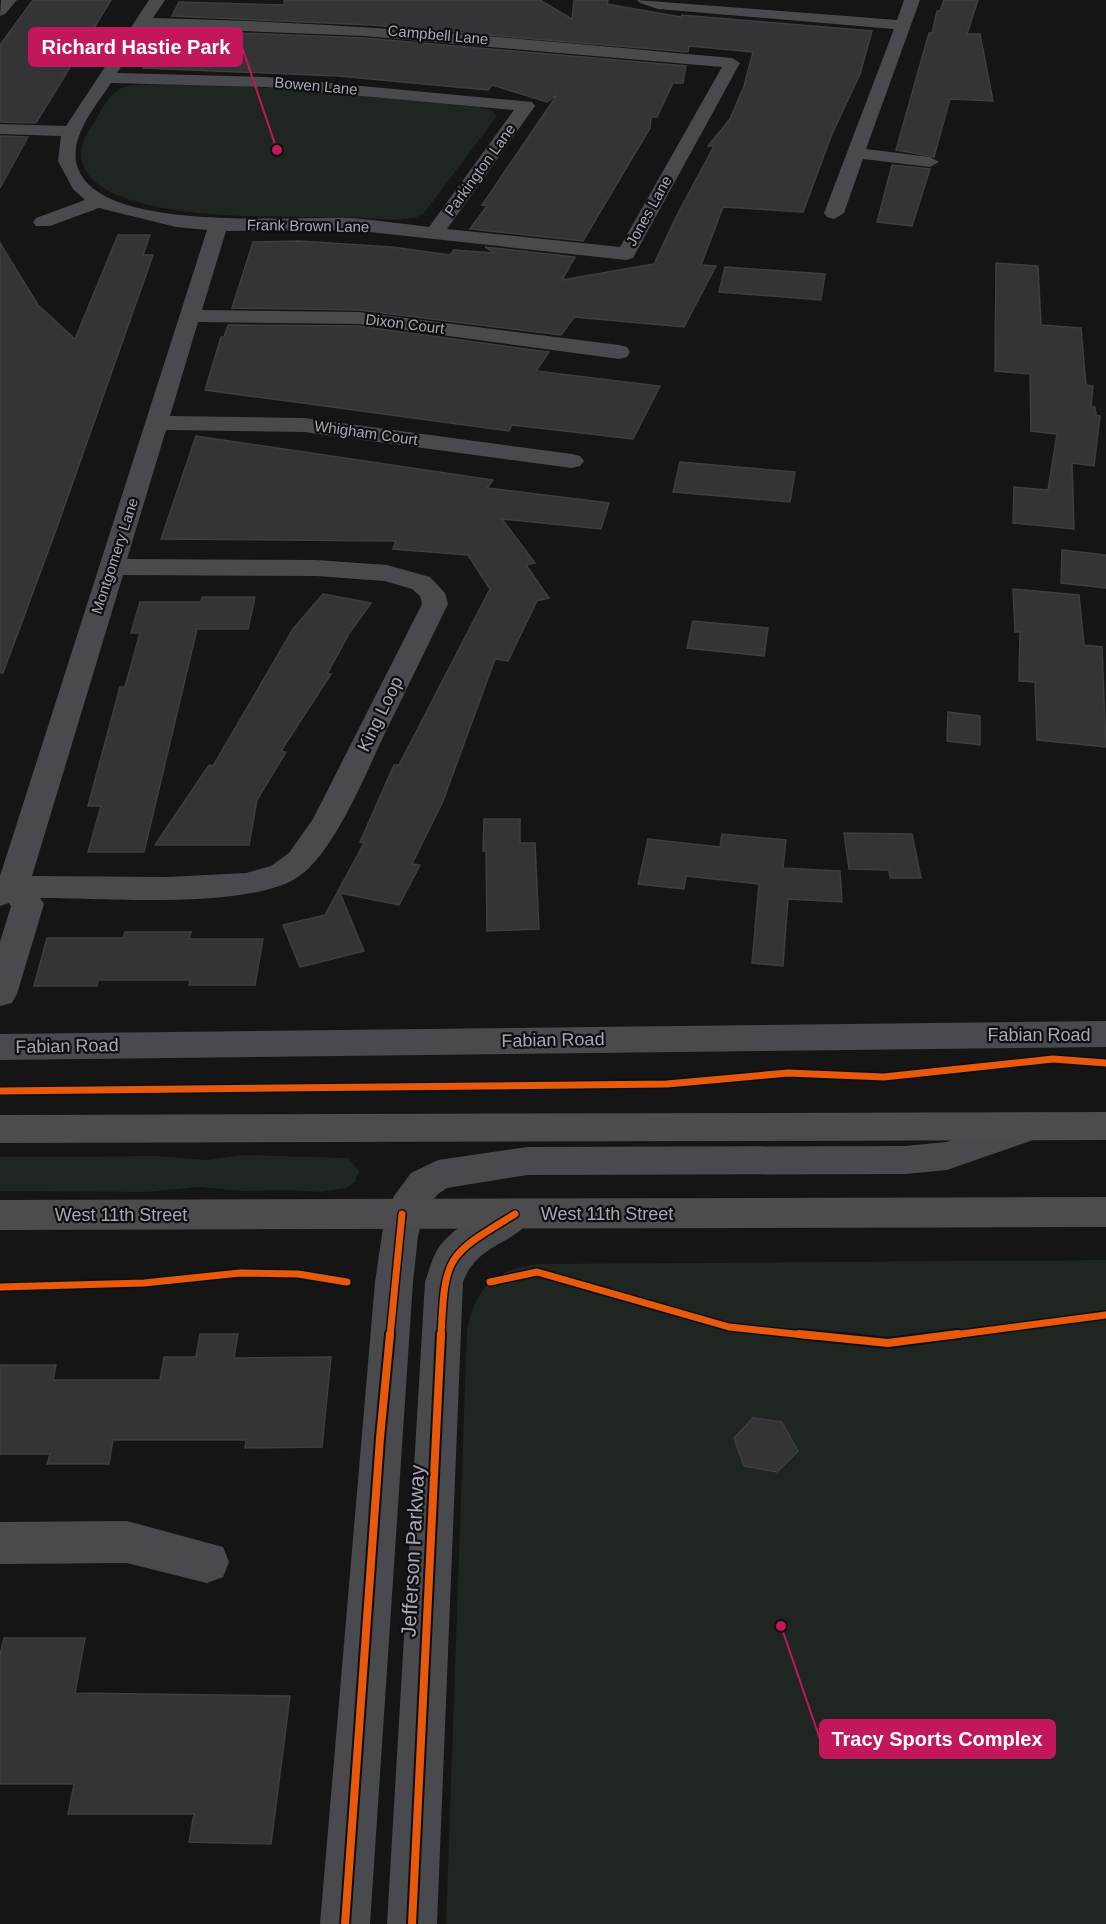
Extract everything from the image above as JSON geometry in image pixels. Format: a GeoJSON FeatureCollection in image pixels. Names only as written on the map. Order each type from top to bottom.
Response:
{"type":"FeatureCollection","features":[{"type":"Feature","properties":{"kind":"main road"},"geometry":{"type":"LineString","coordinates":[[0,1129],[1106,1126]]}},
{"type":"Feature","properties":{"kind":"main road","name":"West 11th Street"},"geometry":{"type":"LineString","coordinates":[[0,1215],[1106,1212]]}},
{"type":"Feature","properties":{"kind":"street"},"geometry":{"type":"LineString","coordinates":[[0,11],[9,0]]}},
{"type":"Feature","properties":{"kind":"street"},"geometry":{"type":"LineString","coordinates":[[99,202],[82,189],[67,161],[71,131],[157,0]]}},
{"type":"Feature","properties":{"kind":"street"},"geometry":{"type":"LineString","coordinates":[[645,0],[658,4],[766,6],[903,25]]}},
{"type":"Feature","properties":{"kind":"street"},"geometry":{"type":"LineString","coordinates":[[834,213],[912,0]]}},
{"type":"Feature","properties":{"kind":"street","name":"Campbell Lane"},"geometry":{"type":"LineString","coordinates":[[142,22],[275,24],[382,30],[732,63]]}},
{"type":"Feature","properties":{"kind":"street","name":"Jones Lane"},"geometry":{"type":"LineString","coordinates":[[434,233],[626,254],[732,63]]}},
{"type":"Feature","properties":{"kind":"street","name":"Bowen Lane"},"geometry":{"type":"LineString","coordinates":[[106,78],[266,82],[526,106]]}},
{"type":"Feature","properties":{"kind":"street","name":"Parkington Lane"},"geometry":{"type":"LineString","coordinates":[[434,233],[526,106]]}},
{"type":"Feature","properties":{"kind":"street"},"geometry":{"type":"LineString","coordinates":[[0,129],[71,131]]}},
{"type":"Feature","properties":{"kind":"street"},"geometry":{"type":"LineString","coordinates":[[857,153],[930,162]]}},
{"type":"Feature","properties":{"kind":"street"},"geometry":{"type":"LineString","coordinates":[[43,222],[99,202]]}},
{"type":"Feature","properties":{"kind":"street","name":"Frank Brown Lane"},"geometry":{"type":"LineString","coordinates":[[99,202],[176,221],[218,225],[351,224],[434,233]]}},
{"type":"Feature","properties":{"kind":"street","name":"Montgomery Lane"},"geometry":{"type":"LineString","coordinates":[[4,890],[158,423],[218,225]]}},
{"type":"Feature","properties":{"kind":"street","name":"Dixon Court"},"geometry":{"type":"LineString","coordinates":[[190,316],[359,318],[619,352]]}},
{"type":"Feature","properties":{"kind":"street","name":"Whigham Court"},"geometry":{"type":"LineString","coordinates":[[158,423],[303,425],[573,461]]}},
{"type":"Feature","properties":{"kind":"street","name":"King Loop"},"geometry":{"type":"LineString","coordinates":[[4,890],[167,888],[247,884],[282,873],[300,860],[327,820],[435,604],[432,593],[421,583],[387,573],[316,568],[111,567]]}},
{"type":"Feature","properties":{"kind":"street"},"geometry":{"type":"LineString","coordinates":[[0,994],[28,904],[4,890]]}},
{"type":"Feature","properties":{"kind":"street","name":"Fabian Road"},"geometry":{"type":"LineString","coordinates":[[0,1047],[1106,1034]]}},
{"type":"Feature","properties":{"kind":"street"},"geometry":{"type":"LineString","coordinates":[[402,1214],[425,1181],[438,1175],[528,1161],[904,1160],[947,1156],[1032,1126]]}},
{"type":"Feature","properties":{"kind":"street","name":"Jefferson Parkway"},"geometry":{"type":"LineString","coordinates":[[345,1924],[380,1438],[402,1214]]}},
{"type":"Feature","properties":{"kind":"street","name":"Jefferson Parkway"},"geometry":{"type":"LineString","coordinates":[[412,1924],[444,1282],[453,1258],[468,1242],[515,1214]]}},
{"type":"Feature","properties":{"kind":"street"},"geometry":{"type":"LineString","coordinates":[[0,1543],[127,1542],[207,1562]]}},
{"type":"Feature","properties":{"kind":"shaded area"},"geometry":{"type":"Polygon","coordinates":[[[132,85],[219,85],[306,90],[479,107],[491,110],[497,116],[424,213],[415,218],[396,220],[235,216],[150,205],[115,194],[91,177],[81,154],[83,141],[109,98],[119,90],[132,85]]]}},
{"type":"Feature","properties":{"kind":"shaded area"},"geometry":{"type":"Polygon","coordinates":[[[243,1155],[348,1158],[359,1171],[355,1182],[346,1188],[317,1192],[243,1191],[198,1187],[146,1192],[0,1191],[0,1157],[158,1156],[207,1160],[243,1155]]]}},
{"type":"Feature","properties":{"kind":"shaded area"},"geometry":{"type":"Polygon","coordinates":[[[1106,1260],[1106,1924],[446,1924],[467,1329],[476,1301],[490,1282],[510,1270],[538,1264],[1106,1260]]]}},
{"type":"Feature","properties":{"kind":"building"},"geometry":{"type":"Polygon","coordinates":[[[33,0],[111,0],[36,123],[0,122],[0,45],[33,0]]]}},
{"type":"Feature","properties":{"kind":"building"},"geometry":{"type":"Polygon","coordinates":[[[284,0],[540,0],[572,19],[574,0],[608,0],[607,4],[681,17],[682,15],[872,31],[860,74],[832,134],[803,212],[723,207],[701,265],[716,266],[684,327],[574,317],[561,335],[359,310],[232,308],[253,242],[299,241],[392,247],[450,255],[454,250],[495,253],[485,247],[575,257],[562,280],[654,264],[714,146],[708,146],[730,119],[744,86],[753,52],[689,46],[688,52],[371,25],[172,16],[179,2],[284,5],[284,0]]]}},
{"type":"Feature","properties":{"kind":"building"},"geometry":{"type":"Polygon","coordinates":[[[944,0],[978,0],[967,34],[980,34],[993,101],[950,99],[934,157],[896,150],[929,33],[932,33],[937,11],[940,11],[944,0]]]}},
{"type":"Feature","properties":{"kind":"building"},"geometry":{"type":"Polygon","coordinates":[[[166,30],[364,38],[686,66],[683,83],[673,83],[657,117],[651,117],[650,128],[583,241],[470,229],[487,206],[482,205],[557,95],[547,102],[492,85],[488,90],[338,76],[143,68],[158,36],[163,36],[166,30]]]}},
{"type":"Feature","properties":{"kind":"building"},"geometry":{"type":"Polygon","coordinates":[[[0,136],[28,137],[0,188],[0,136]]]}},
{"type":"Feature","properties":{"kind":"building"},"geometry":{"type":"Polygon","coordinates":[[[892,165],[930,169],[912,226],[877,222],[892,165]]]}},
{"type":"Feature","properties":{"kind":"building"},"geometry":{"type":"Polygon","coordinates":[[[118,235],[150,235],[143,255],[153,255],[56,530],[3,673],[0,673],[0,243],[38,305],[75,339],[118,235]]]}},
{"type":"Feature","properties":{"kind":"building"},"geometry":{"type":"Polygon","coordinates":[[[996,263],[1038,266],[1041,325],[1081,328],[1086,385],[1093,386],[1091,407],[1095,407],[1096,415],[1100,416],[1094,466],[1072,463],[1074,529],[1013,523],[1014,487],[1048,490],[1057,434],[1031,431],[1030,374],[995,371],[996,263]]]}},
{"type":"Feature","properties":{"kind":"building"},"geometry":{"type":"Polygon","coordinates":[[[725,267],[825,274],[821,300],[719,292],[725,267]]]}},
{"type":"Feature","properties":{"kind":"building"},"geometry":{"type":"Polygon","coordinates":[[[228,325],[359,326],[549,352],[536,371],[660,386],[633,439],[512,425],[509,431],[205,390],[221,337],[224,337],[228,325]]]}},
{"type":"Feature","properties":{"kind":"building"},"geometry":{"type":"Polygon","coordinates":[[[196,436],[493,480],[487,488],[609,503],[601,529],[502,519],[535,563],[526,565],[549,598],[537,601],[508,661],[495,659],[443,801],[412,864],[420,865],[399,905],[340,893],[364,951],[300,967],[283,925],[325,915],[364,843],[360,842],[394,765],[399,765],[490,589],[468,555],[393,549],[396,541],[161,539],[196,436]]]}},
{"type":"Feature","properties":{"kind":"building"},"geometry":{"type":"Polygon","coordinates":[[[680,462],[795,472],[790,502],[673,492],[680,462]]]}},
{"type":"Feature","properties":{"kind":"building"},"geometry":{"type":"Polygon","coordinates":[[[1062,550],[1106,555],[1106,588],[1061,583],[1062,550]]]}},
{"type":"Feature","properties":{"kind":"building"},"geometry":{"type":"Polygon","coordinates":[[[1013,589],[1079,595],[1084,645],[1102,647],[1106,747],[1037,740],[1035,682],[1019,681],[1020,632],[1015,632],[1013,589]]]}},
{"type":"Feature","properties":{"kind":"building"},"geometry":{"type":"Polygon","coordinates":[[[323,594],[371,603],[350,632],[327,674],[331,674],[281,751],[286,752],[257,800],[249,845],[155,845],[209,765],[213,766],[293,629],[323,594]]]}},
{"type":"Feature","properties":{"kind":"building"},"geometry":{"type":"Polygon","coordinates":[[[202,597],[255,597],[248,629],[197,629],[144,852],[88,852],[101,806],[88,806],[120,687],[125,687],[140,633],[131,633],[140,602],[201,602],[202,597]]]}},
{"type":"Feature","properties":{"kind":"building"},"geometry":{"type":"Polygon","coordinates":[[[693,621],[768,628],[764,656],[687,648],[693,621]]]}},
{"type":"Feature","properties":{"kind":"building"},"geometry":{"type":"Polygon","coordinates":[[[948,712],[980,716],[980,745],[947,741],[948,712]]]}},
{"type":"Feature","properties":{"kind":"building"},"geometry":{"type":"Polygon","coordinates":[[[484,819],[520,819],[520,843],[535,843],[539,929],[487,931],[486,851],[483,851],[484,819]]]}},
{"type":"Feature","properties":{"kind":"building"},"geometry":{"type":"Polygon","coordinates":[[[844,833],[912,834],[921,878],[890,878],[889,870],[849,869],[844,833]]]}},
{"type":"Feature","properties":{"kind":"building"},"geometry":{"type":"Polygon","coordinates":[[[722,834],[786,840],[783,868],[840,871],[842,902],[788,899],[783,966],[752,963],[759,884],[686,876],[684,889],[638,884],[648,839],[720,847],[722,834]]]}},
{"type":"Feature","properties":{"kind":"building"},"geometry":{"type":"Polygon","coordinates":[[[125,932],[191,932],[189,939],[263,939],[255,985],[189,985],[190,980],[98,980],[97,986],[34,986],[47,938],[123,938],[125,932]]]}},
{"type":"Feature","properties":{"kind":"building"},"geometry":{"type":"Polygon","coordinates":[[[200,1334],[238,1334],[234,1358],[331,1357],[322,1447],[245,1448],[246,1440],[113,1440],[109,1464],[47,1464],[50,1454],[0,1454],[0,1365],[56,1365],[53,1380],[160,1380],[164,1357],[196,1357],[200,1334]]]}},
{"type":"Feature","properties":{"kind":"building"},"geometry":{"type":"Polygon","coordinates":[[[753,1418],[782,1422],[798,1451],[777,1472],[744,1466],[734,1438],[753,1418]]]}},
{"type":"Feature","properties":{"kind":"building"},"geometry":{"type":"Polygon","coordinates":[[[4,1638],[85,1638],[75,1693],[290,1696],[271,1844],[189,1842],[194,1814],[68,1814],[74,1784],[0,1784],[0,1655],[4,1638]]]}},
{"type":"Feature","properties":{"kind":"cycle path"},"geometry":{"type":"LineString","coordinates":[[0,1091],[667,1084],[788,1073],[884,1077],[1053,1059],[1106,1063]]}},
{"type":"Feature","properties":{"kind":"cycle path"},"geometry":{"type":"LineString","coordinates":[[345,1924],[380,1438],[402,1214]]}},
{"type":"Feature","properties":{"kind":"cycle path"},"geometry":{"type":"LineString","coordinates":[[412,1924],[444,1282],[453,1258],[469,1242],[515,1214]]}},
{"type":"Feature","properties":{"kind":"cycle path"},"geometry":{"type":"LineString","coordinates":[[490,1282],[537,1272],[729,1327],[888,1343],[1106,1315]]}},
{"type":"Feature","properties":{"kind":"cycle path"},"geometry":{"type":"LineString","coordinates":[[0,1287],[144,1283],[240,1273],[298,1274],[347,1282]]}},
{"type":"Feature","properties":{"kind":"place","name":"Richard Hastie Park"},"geometry":{"type":"Point","coordinates":[277,150]}},
{"type":"Feature","properties":{"kind":"place","name":"Tracy Sports Complex"},"geometry":{"type":"Point","coordinates":[781,1626]}}]}
